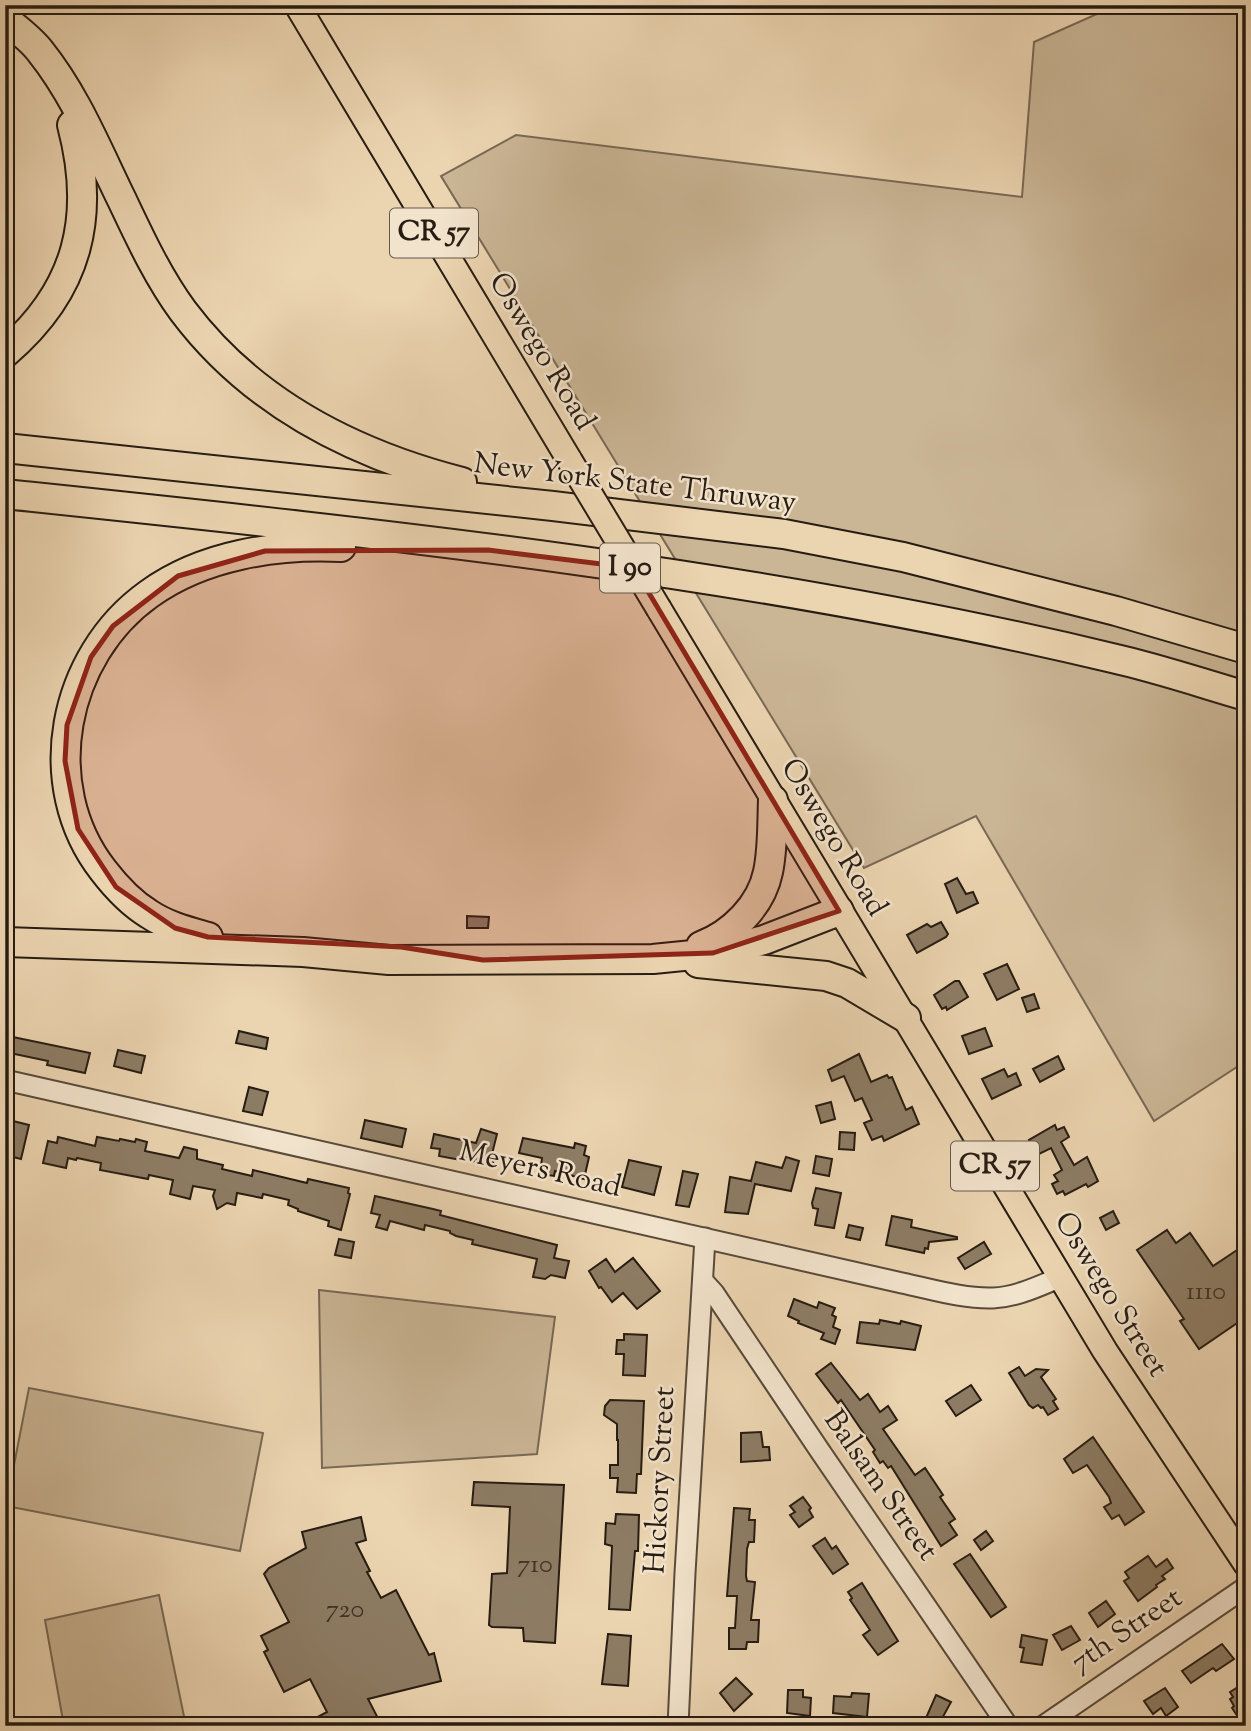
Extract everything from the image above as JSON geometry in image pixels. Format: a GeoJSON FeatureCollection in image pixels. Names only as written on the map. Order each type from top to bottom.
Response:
{"type":"FeatureCollection","features":[{"type":"Feature","properties":{"kind":"highway"},"geometry":{"type":"LineString","coordinates":[[5,19],[39,49],[67,89],[156,269],[183,311],[216,349],[263,392],[306,420],[362,450],[420,471],[553,506]]}},
{"type":"Feature","properties":{"kind":"highway"},"geometry":{"type":"LineString","coordinates":[[5,33],[32,57],[55,89],[72,124],[81,158],[84,194],[78,240],[68,271],[51,304],[24,337],[5,353]]}},
{"type":"Feature","properties":{"kind":"highway","name":"New York State Thruway"},"geometry":{"type":"LineString","coordinates":[[5,448],[553,506],[784,534],[903,557],[1116,611],[1246,649]]}},
{"type":"Feature","properties":{"kind":"highway","name":"I 90"},"geometry":{"type":"LineString","coordinates":[[5,494],[697,576],[885,608],[1114,658],[1246,696]]}},
{"type":"Feature","properties":{"kind":"highway"},"geometry":{"type":"LineString","coordinates":[[208,937],[175,928],[147,913],[116,887],[92,856],[78,829],[69,796],[65,761],[67,725],[76,691],[91,657],[113,626],[147,595],[178,576],[211,562],[265,551],[317,546],[455,552],[488,550]]}},
{"type":"Feature","properties":{"kind":"highway"},"geometry":{"type":"LineString","coordinates":[[653,959],[712,942],[737,925],[758,899],[768,873],[773,800]]}},
{"type":"Feature","properties":{"kind":"highway"},"geometry":{"type":"LineString","coordinates":[[5,942],[303,952],[389,960],[653,959],[713,953],[764,940],[839,911]]}},
{"type":"Feature","properties":{"kind":"highway"},"geometry":{"type":"LineString","coordinates":[[5,931],[208,937],[401,947],[484,960]]}},
{"type":"Feature","properties":{"kind":"highway"},"geometry":{"type":"LineString","coordinates":[[653,959],[826,976],[847,983],[906,1018]]}},
{"type":"Feature","properties":{"kind":"main road","name":"Oswego Road"},"geometry":{"type":"LineString","coordinates":[[298,5],[839,911],[906,1018]]}},
{"type":"Feature","properties":{"kind":"main road","name":"Oswego Street"},"geometry":{"type":"LineString","coordinates":[[906,1018],[1105,1351],[1246,1564]]}},
{"type":"Feature","properties":{"kind":"street","name":"Meyers Road"},"geometry":{"type":"LineString","coordinates":[[5,1080],[973,1297],[994,1298],[1022,1293],[1061,1277]]}},
{"type":"Feature","properties":{"kind":"street","name":"Hickory Street"},"geometry":{"type":"LineString","coordinates":[[678,1726],[705,1238]]}},
{"type":"Feature","properties":{"kind":"street","name":"Balsam Street"},"geometry":{"type":"LineString","coordinates":[[703,1281],[714,1293],[1009,1726]]}},
{"type":"Feature","properties":{"kind":"street","name":"7th Street"},"geometry":{"type":"LineString","coordinates":[[1043,1726],[1246,1587]]}},
{"type":"Feature","properties":{"kind":"highlighted area"},"geometry":{"type":"Polygon","coordinates":[[[488,550],[634,568],[839,911],[713,953],[483,960],[401,947],[208,937],[175,928],[116,887],[78,829],[65,761],[67,725],[91,657],[113,626],[178,576],[265,551],[488,550]]]}},
{"type":"Feature","properties":{"kind":"shaded area"},"geometry":{"type":"Polygon","coordinates":[[[1117,5],[1246,5],[1246,1061],[1154,1121],[976,816],[864,868],[441,176],[516,135],[1022,197],[1034,42],[1117,5]]]}},
{"type":"Feature","properties":{"kind":"shaded area"},"geometry":{"type":"Polygon","coordinates":[[[319,1290],[555,1317],[537,1454],[322,1468],[319,1290]]]}},
{"type":"Feature","properties":{"kind":"shaded area"},"geometry":{"type":"Polygon","coordinates":[[[29,1388],[263,1433],[240,1551],[6,1506],[29,1388]]]}},
{"type":"Feature","properties":{"kind":"shaded area"},"geometry":{"type":"Polygon","coordinates":[[[159,1595],[186,1726],[64,1726],[45,1620],[159,1595]]]}},
{"type":"Feature","properties":{"kind":"building"},"geometry":{"type":"Polygon","coordinates":[[[957,878],[966,894],[973,892],[978,903],[957,913],[945,884],[957,878]]]}},
{"type":"Feature","properties":{"kind":"building"},"geometry":{"type":"Polygon","coordinates":[[[467,916],[489,917],[488,928],[467,928],[467,916]]]}},
{"type":"Feature","properties":{"kind":"building"},"geometry":{"type":"Polygon","coordinates":[[[941,922],[948,934],[946,937],[917,953],[907,935],[927,924],[931,927],[941,922]]]}},
{"type":"Feature","properties":{"kind":"building"},"geometry":{"type":"Polygon","coordinates":[[[1007,964],[1019,989],[997,1000],[984,974],[1007,964]]]}},
{"type":"Feature","properties":{"kind":"building"},"geometry":{"type":"Polygon","coordinates":[[[959,981],[968,997],[947,1010],[946,1007],[942,1009],[934,995],[959,981]]]}},
{"type":"Feature","properties":{"kind":"building"},"geometry":{"type":"Polygon","coordinates":[[[1034,994],[1039,1008],[1027,1012],[1022,998],[1034,994]]]}},
{"type":"Feature","properties":{"kind":"building"},"geometry":{"type":"Polygon","coordinates":[[[985,1028],[992,1046],[969,1054],[962,1036],[985,1028]]]}},
{"type":"Feature","properties":{"kind":"building"},"geometry":{"type":"Polygon","coordinates":[[[239,1031],[268,1038],[266,1049],[236,1043],[239,1031]]]}},
{"type":"Feature","properties":{"kind":"building"},"geometry":{"type":"Polygon","coordinates":[[[8,1036],[90,1053],[85,1073],[47,1065],[48,1061],[5,1052],[8,1036]]]}},
{"type":"Feature","properties":{"kind":"building"},"geometry":{"type":"Polygon","coordinates":[[[118,1050],[145,1056],[141,1073],[114,1066],[118,1050]]]}},
{"type":"Feature","properties":{"kind":"building"},"geometry":{"type":"Polygon","coordinates":[[[859,1054],[871,1082],[887,1075],[892,1077],[906,1110],[912,1107],[919,1124],[884,1141],[882,1136],[872,1140],[864,1123],[872,1120],[862,1098],[855,1101],[844,1076],[832,1081],[828,1070],[859,1054]]]}},
{"type":"Feature","properties":{"kind":"building"},"geometry":{"type":"Polygon","coordinates":[[[1058,1056],[1064,1069],[1040,1082],[1033,1069],[1058,1056]]]}},
{"type":"Feature","properties":{"kind":"building"},"geometry":{"type":"Polygon","coordinates":[[[1004,1069],[1008,1077],[1016,1073],[1021,1085],[992,1099],[982,1079],[1004,1069]]]}},
{"type":"Feature","properties":{"kind":"building"},"geometry":{"type":"Polygon","coordinates":[[[249,1087],[268,1092],[262,1115],[243,1111],[249,1087]]]}},
{"type":"Feature","properties":{"kind":"building"},"geometry":{"type":"Polygon","coordinates":[[[831,1102],[835,1119],[821,1123],[816,1106],[831,1102]]]}},
{"type":"Feature","properties":{"kind":"building"},"geometry":{"type":"Polygon","coordinates":[[[365,1120],[406,1129],[402,1147],[361,1138],[365,1120]]]}},
{"type":"Feature","properties":{"kind":"building"},"geometry":{"type":"Polygon","coordinates":[[[13,1121],[29,1125],[21,1159],[5,1155],[5,1134],[11,1132],[13,1121]]]}},
{"type":"Feature","properties":{"kind":"building"},"geometry":{"type":"Polygon","coordinates":[[[1055,1125],[1057,1130],[1064,1127],[1069,1137],[1061,1142],[1074,1165],[1087,1157],[1098,1181],[1065,1195],[1063,1191],[1057,1194],[1052,1184],[1058,1181],[1054,1175],[1062,1170],[1051,1148],[1037,1155],[1029,1140],[1055,1125]]]}},
{"type":"Feature","properties":{"kind":"building"},"geometry":{"type":"Polygon","coordinates":[[[481,1129],[497,1134],[492,1166],[461,1158],[439,1156],[440,1149],[431,1148],[434,1134],[476,1143],[481,1129]]]}},
{"type":"Feature","properties":{"kind":"building"},"geometry":{"type":"Polygon","coordinates":[[[840,1132],[855,1133],[854,1150],[839,1149],[840,1132]]]}},
{"type":"Feature","properties":{"kind":"building"},"geometry":{"type":"Polygon","coordinates":[[[58,1137],[95,1146],[97,1137],[135,1142],[136,1139],[147,1142],[145,1151],[179,1158],[184,1147],[197,1150],[197,1159],[223,1165],[222,1169],[252,1176],[253,1170],[307,1183],[308,1179],[349,1188],[350,1194],[341,1230],[328,1226],[329,1221],[298,1211],[288,1205],[289,1200],[263,1194],[262,1198],[237,1193],[235,1205],[227,1203],[217,1209],[213,1196],[215,1190],[193,1186],[190,1199],[170,1194],[173,1180],[149,1175],[148,1179],[100,1170],[101,1163],[77,1158],[68,1158],[66,1168],[43,1163],[48,1141],[57,1143],[58,1137]]]}},
{"type":"Feature","properties":{"kind":"building"},"geometry":{"type":"Polygon","coordinates":[[[523,1138],[574,1148],[575,1143],[586,1146],[584,1155],[589,1157],[584,1179],[555,1171],[554,1176],[540,1174],[542,1158],[519,1153],[523,1138]]]}},
{"type":"Feature","properties":{"kind":"building"},"geometry":{"type":"Polygon","coordinates":[[[816,1156],[832,1159],[829,1176],[813,1173],[816,1156]]]}},
{"type":"Feature","properties":{"kind":"building"},"geometry":{"type":"Polygon","coordinates":[[[786,1157],[799,1161],[791,1191],[755,1184],[748,1214],[725,1212],[730,1177],[751,1181],[756,1162],[782,1168],[786,1157]]]}},
{"type":"Feature","properties":{"kind":"building"},"geometry":{"type":"Polygon","coordinates":[[[629,1160],[661,1167],[654,1195],[622,1187],[629,1160]]]}},
{"type":"Feature","properties":{"kind":"building"},"geometry":{"type":"Polygon","coordinates":[[[683,1171],[698,1174],[689,1207],[676,1205],[683,1171]]]}},
{"type":"Feature","properties":{"kind":"building"},"geometry":{"type":"Polygon","coordinates":[[[816,1188],[841,1193],[834,1228],[815,1225],[818,1209],[813,1208],[812,1203],[816,1188]]]}},
{"type":"Feature","properties":{"kind":"building"},"geometry":{"type":"Polygon","coordinates":[[[375,1196],[441,1211],[440,1215],[557,1245],[554,1258],[569,1261],[565,1278],[551,1275],[545,1279],[533,1277],[537,1259],[472,1244],[473,1240],[456,1236],[450,1231],[425,1225],[424,1230],[390,1221],[387,1230],[376,1227],[380,1215],[371,1213],[375,1196]]]}},
{"type":"Feature","properties":{"kind":"building"},"geometry":{"type":"Polygon","coordinates":[[[1113,1211],[1119,1223],[1106,1230],[1100,1218],[1113,1211]]]}},
{"type":"Feature","properties":{"kind":"building"},"geometry":{"type":"Polygon","coordinates":[[[892,1216],[912,1220],[911,1227],[957,1239],[929,1242],[924,1253],[886,1245],[892,1216]]]}},
{"type":"Feature","properties":{"kind":"building"},"geometry":{"type":"Polygon","coordinates":[[[849,1225],[863,1228],[860,1240],[846,1237],[849,1225]]]}},
{"type":"Feature","properties":{"kind":"building"},"geometry":{"type":"Polygon","coordinates":[[[1167,1230],[1176,1243],[1190,1233],[1213,1266],[1246,1244],[1246,1317],[1199,1349],[1180,1321],[1184,1319],[1137,1250],[1167,1230]]]}},
{"type":"Feature","properties":{"kind":"building"},"geometry":{"type":"Polygon","coordinates":[[[339,1239],[354,1242],[351,1258],[335,1255],[339,1239]]]}},
{"type":"Feature","properties":{"kind":"building"},"geometry":{"type":"Polygon","coordinates":[[[984,1242],[991,1254],[965,1269],[958,1258],[984,1242]]]}},
{"type":"Feature","properties":{"kind":"building"},"geometry":{"type":"Polygon","coordinates":[[[633,1258],[660,1291],[637,1309],[623,1293],[612,1302],[589,1271],[606,1259],[615,1272],[633,1258]]]}},
{"type":"Feature","properties":{"kind":"building"},"geometry":{"type":"Polygon","coordinates":[[[794,1299],[817,1308],[819,1302],[835,1308],[832,1315],[836,1317],[833,1327],[840,1330],[835,1344],[821,1339],[824,1333],[788,1316],[794,1299]]]}},
{"type":"Feature","properties":{"kind":"building"},"geometry":{"type":"Polygon","coordinates":[[[880,1320],[921,1326],[915,1350],[857,1343],[860,1322],[879,1324],[880,1320]]]}},
{"type":"Feature","properties":{"kind":"building"},"geometry":{"type":"Polygon","coordinates":[[[624,1334],[647,1335],[645,1376],[623,1375],[624,1354],[616,1354],[617,1340],[624,1340],[624,1334]]]}},
{"type":"Feature","properties":{"kind":"building"},"geometry":{"type":"Polygon","coordinates":[[[831,1363],[860,1400],[868,1394],[880,1412],[888,1406],[897,1420],[883,1429],[915,1475],[925,1468],[943,1495],[940,1497],[955,1519],[949,1523],[957,1535],[941,1546],[891,1466],[888,1468],[883,1461],[880,1463],[873,1452],[875,1450],[841,1400],[838,1403],[816,1374],[831,1363]]]}},
{"type":"Feature","properties":{"kind":"building"},"geometry":{"type":"Polygon","coordinates":[[[1019,1367],[1025,1376],[1036,1369],[1048,1370],[1041,1377],[1056,1399],[1053,1401],[1058,1409],[1048,1415],[1043,1407],[1038,1405],[1033,1408],[1029,1405],[1009,1373],[1019,1367]]]}},
{"type":"Feature","properties":{"kind":"building"},"geometry":{"type":"Polygon","coordinates":[[[971,1385],[981,1400],[956,1416],[946,1401],[971,1385]]]}},
{"type":"Feature","properties":{"kind":"building"},"geometry":{"type":"Polygon","coordinates":[[[610,1400],[644,1401],[641,1474],[637,1474],[636,1493],[617,1492],[618,1478],[610,1478],[610,1465],[618,1465],[618,1440],[617,1424],[604,1415],[605,1406],[610,1400]]]}},
{"type":"Feature","properties":{"kind":"building"},"geometry":{"type":"Polygon","coordinates":[[[761,1432],[763,1447],[769,1447],[770,1460],[741,1462],[741,1433],[761,1432]]]}},
{"type":"Feature","properties":{"kind":"building"},"geometry":{"type":"Polygon","coordinates":[[[1093,1437],[1144,1512],[1125,1525],[1119,1515],[1112,1519],[1104,1507],[1111,1503],[1109,1497],[1087,1465],[1073,1473],[1064,1459],[1093,1437]]]}},
{"type":"Feature","properties":{"kind":"building"},"geometry":{"type":"Polygon","coordinates":[[[474,1482],[564,1485],[555,1643],[524,1641],[523,1628],[489,1625],[492,1574],[507,1573],[510,1507],[472,1505],[474,1482]]]}},
{"type":"Feature","properties":{"kind":"building"},"geometry":{"type":"Polygon","coordinates":[[[803,1497],[811,1508],[809,1510],[813,1517],[799,1527],[790,1515],[795,1512],[790,1506],[803,1497]]]}},
{"type":"Feature","properties":{"kind":"building"},"geometry":{"type":"Polygon","coordinates":[[[734,1508],[750,1509],[749,1520],[755,1520],[754,1542],[749,1542],[747,1549],[746,1576],[747,1581],[755,1582],[751,1620],[759,1620],[758,1642],[747,1642],[746,1649],[729,1649],[729,1628],[735,1628],[737,1596],[727,1596],[734,1508]]]}},
{"type":"Feature","properties":{"kind":"building"},"geometry":{"type":"Polygon","coordinates":[[[616,1514],[639,1515],[638,1551],[635,1551],[630,1610],[609,1609],[612,1546],[605,1544],[606,1523],[615,1524],[616,1514]]]}},
{"type":"Feature","properties":{"kind":"building"},"geometry":{"type":"Polygon","coordinates":[[[361,1517],[366,1540],[356,1543],[370,1571],[367,1572],[381,1598],[396,1590],[429,1655],[434,1653],[441,1681],[368,1699],[382,1726],[301,1726],[327,1712],[310,1679],[284,1692],[264,1652],[268,1650],[261,1636],[289,1622],[264,1574],[269,1568],[306,1548],[302,1532],[361,1517]]]}},
{"type":"Feature","properties":{"kind":"building"},"geometry":{"type":"Polygon","coordinates":[[[986,1531],[993,1541],[981,1550],[974,1540],[986,1531]]]}},
{"type":"Feature","properties":{"kind":"building"},"geometry":{"type":"Polygon","coordinates":[[[825,1538],[832,1549],[836,1546],[848,1564],[833,1574],[813,1546],[825,1538]]]}},
{"type":"Feature","properties":{"kind":"building"},"geometry":{"type":"Polygon","coordinates":[[[970,1554],[1006,1607],[991,1617],[954,1564],[970,1554]]]}},
{"type":"Feature","properties":{"kind":"building"},"geometry":{"type":"Polygon","coordinates":[[[1148,1556],[1156,1567],[1167,1559],[1173,1568],[1162,1576],[1165,1579],[1156,1585],[1157,1587],[1138,1601],[1124,1581],[1129,1578],[1125,1572],[1148,1556]]]}},
{"type":"Feature","properties":{"kind":"building"},"geometry":{"type":"Polygon","coordinates":[[[862,1583],[898,1641],[878,1655],[863,1635],[870,1630],[850,1600],[852,1598],[848,1592],[862,1583]]]}},
{"type":"Feature","properties":{"kind":"building"},"geometry":{"type":"Polygon","coordinates":[[[1106,1601],[1115,1614],[1098,1627],[1089,1613],[1106,1601]]]}},
{"type":"Feature","properties":{"kind":"building"},"geometry":{"type":"Polygon","coordinates":[[[1071,1626],[1080,1640],[1062,1650],[1053,1635],[1071,1626]]]}},
{"type":"Feature","properties":{"kind":"building"},"geometry":{"type":"Polygon","coordinates":[[[608,1634],[631,1636],[628,1686],[602,1684],[608,1634]]]}},
{"type":"Feature","properties":{"kind":"building"},"geometry":{"type":"Polygon","coordinates":[[[1022,1635],[1047,1640],[1042,1665],[1021,1662],[1024,1648],[1020,1647],[1022,1635]]]}},
{"type":"Feature","properties":{"kind":"building"},"geometry":{"type":"Polygon","coordinates":[[[1222,1644],[1234,1659],[1216,1671],[1213,1668],[1191,1683],[1182,1671],[1222,1644]]]}},
{"type":"Feature","properties":{"kind":"building"},"geometry":{"type":"Polygon","coordinates":[[[736,1678],[752,1694],[734,1711],[720,1693],[736,1678]]]}},
{"type":"Feature","properties":{"kind":"building"},"geometry":{"type":"Polygon","coordinates":[[[1246,1682],[1244,1726],[1232,1708],[1234,1706],[1230,1699],[1233,1697],[1230,1692],[1246,1682]]]}},
{"type":"Feature","properties":{"kind":"building"},"geometry":{"type":"Polygon","coordinates":[[[1165,1688],[1178,1707],[1166,1716],[1161,1708],[1153,1714],[1144,1701],[1165,1688]]]}},
{"type":"Feature","properties":{"kind":"building"},"geometry":{"type":"Polygon","coordinates":[[[788,1690],[803,1690],[803,1697],[811,1698],[810,1716],[787,1713],[788,1690]]]}},
{"type":"Feature","properties":{"kind":"building"},"geometry":{"type":"Polygon","coordinates":[[[852,1693],[869,1694],[867,1717],[833,1713],[834,1696],[851,1697],[852,1693]]]}},
{"type":"Feature","properties":{"kind":"building"},"geometry":{"type":"Polygon","coordinates":[[[936,1695],[951,1702],[939,1724],[926,1718],[936,1695]]]}}]}
